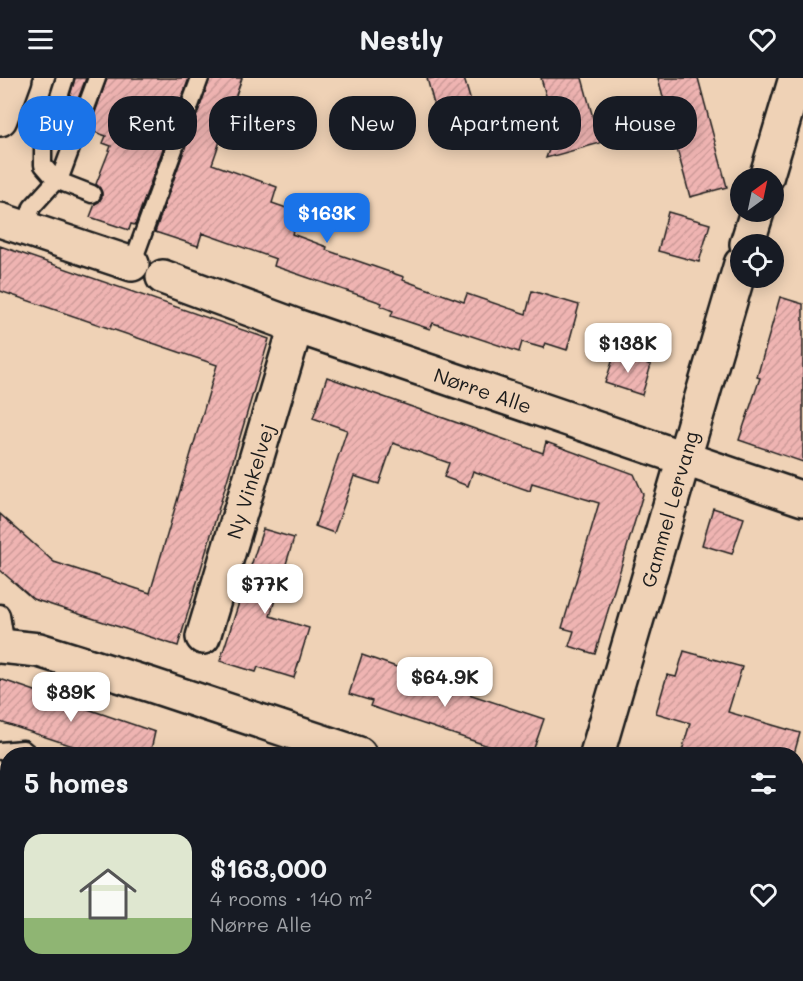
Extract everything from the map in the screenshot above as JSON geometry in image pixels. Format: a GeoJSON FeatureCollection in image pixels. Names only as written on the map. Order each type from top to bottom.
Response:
{"type":"FeatureCollection","features":[{"type":"Feature","properties":{"kind":"street"},"geometry":{"type":"LineString","coordinates":[[1,112],[15,78]]}},
{"type":"Feature","properties":{"kind":"street"},"geometry":{"type":"LineString","coordinates":[[769,168],[796,78]]}},
{"type":"Feature","properties":{"kind":"street"},"geometry":{"type":"LineString","coordinates":[[12,224],[132,264]]}},
{"type":"Feature","properties":{"kind":"street","name":"Nørre Alle"},"geometry":{"type":"LineString","coordinates":[[164,277],[296,326],[803,499]]}},
{"type":"Feature","properties":{"kind":"street","name":"Gammel Lervang"},"geometry":{"type":"LineString","coordinates":[[599,747],[734,288]]}},
{"type":"Feature","properties":{"kind":"street","name":"Ny Vinkelvej"},"geometry":{"type":"LineString","coordinates":[[203,637],[296,326]]}},
{"type":"Feature","properties":{"kind":"street"},"geometry":{"type":"LineString","coordinates":[[3,646],[39,650],[338,747]]}},
{"type":"Feature","properties":{"kind":"lane"},"geometry":{"type":"LineString","coordinates":[[65,78],[43,147],[43,165],[56,180],[92,194]]}},
{"type":"Feature","properties":{"kind":"lane"},"geometry":{"type":"LineString","coordinates":[[12,224],[32,207],[61,175],[97,78]]}},
{"type":"Feature","properties":{"kind":"lane"},"geometry":{"type":"LineString","coordinates":[[132,264],[143,213],[200,78]]}},
{"type":"Feature","properties":{"kind":"lane"},"geometry":{"type":"LineString","coordinates":[[0,613],[3,646]]}},
{"type":"Feature","properties":{"kind":"building"},"geometry":{"type":"Polygon","coordinates":[[[75,78],[86,78],[79,96],[70,96],[75,78]]]}},
{"type":"Feature","properties":{"kind":"building"},"geometry":{"type":"Polygon","coordinates":[[[107,78],[189,78],[182,96],[108,96],[108,145],[103,143],[106,136],[96,132],[96,110],[107,78]]]}},
{"type":"Feature","properties":{"kind":"building"},"geometry":{"type":"Polygon","coordinates":[[[210,78],[242,78],[236,96],[209,96],[209,150],[217,150],[212,164],[277,187],[272,203],[298,212],[292,234],[327,247],[326,250],[404,277],[403,280],[464,302],[467,294],[526,314],[532,291],[579,305],[567,350],[545,343],[543,348],[522,342],[519,352],[433,323],[430,329],[391,316],[393,311],[381,306],[382,303],[274,266],[276,259],[202,233],[198,246],[155,232],[184,150],[197,150],[197,114],[210,78]]]}},
{"type":"Feature","properties":{"kind":"building"},"geometry":{"type":"Polygon","coordinates":[[[427,78],[464,78],[469,96],[432,96],[427,78]]]}},
{"type":"Feature","properties":{"kind":"building"},"geometry":{"type":"Polygon","coordinates":[[[541,78],[582,78],[593,118],[593,145],[581,148],[581,96],[546,96],[541,78]]]}},
{"type":"Feature","properties":{"kind":"building"},"geometry":{"type":"Polygon","coordinates":[[[658,78],[698,78],[727,187],[690,197],[677,150],[697,150],[697,96],[663,96],[658,78]]]}},
{"type":"Feature","properties":{"kind":"building"},"geometry":{"type":"Polygon","coordinates":[[[109,150],[163,150],[135,225],[131,224],[129,230],[90,217],[95,204],[102,197],[100,188],[96,184],[109,150]]]}},
{"type":"Feature","properties":{"kind":"building"},"geometry":{"type":"Polygon","coordinates":[[[549,150],[575,150],[546,158],[549,150]]]}},
{"type":"Feature","properties":{"kind":"building"},"geometry":{"type":"Polygon","coordinates":[[[668,212],[710,224],[699,262],[658,251],[668,212]]]}},
{"type":"Feature","properties":{"kind":"building"},"geometry":{"type":"Polygon","coordinates":[[[0,246],[269,339],[178,646],[33,599],[0,570],[0,514],[54,562],[150,593],[217,365],[0,291],[0,246]]]}},
{"type":"Feature","properties":{"kind":"building"},"geometry":{"type":"Polygon","coordinates":[[[780,297],[803,304],[803,462],[739,440],[760,378],[757,377],[780,297]]]}},
{"type":"Feature","properties":{"kind":"building"},"geometry":{"type":"Polygon","coordinates":[[[615,353],[651,365],[642,395],[605,383],[615,353]]]}},
{"type":"Feature","properties":{"kind":"building"},"geometry":{"type":"Polygon","coordinates":[[[327,377],[543,453],[546,442],[634,474],[643,494],[595,654],[569,646],[574,631],[562,628],[599,503],[532,483],[530,491],[473,471],[468,486],[444,477],[449,463],[393,443],[379,484],[354,476],[334,533],[315,526],[347,430],[313,418],[327,377]]]}},
{"type":"Feature","properties":{"kind":"building"},"geometry":{"type":"Polygon","coordinates":[[[713,508],[744,518],[732,554],[702,545],[713,508]]]}},
{"type":"Feature","properties":{"kind":"building"},"geometry":{"type":"Polygon","coordinates":[[[263,529],[294,538],[270,616],[309,628],[294,678],[258,667],[256,672],[220,661],[263,529]]]}},
{"type":"Feature","properties":{"kind":"building"},"geometry":{"type":"Polygon","coordinates":[[[684,651],[742,667],[728,712],[800,733],[796,747],[683,747],[690,723],[656,713],[667,675],[676,677],[684,651]]]}},
{"type":"Feature","properties":{"kind":"building"},"geometry":{"type":"Polygon","coordinates":[[[362,655],[431,679],[430,681],[544,719],[534,747],[491,747],[370,706],[372,701],[349,694],[362,655]]]}},
{"type":"Feature","properties":{"kind":"building"},"geometry":{"type":"Polygon","coordinates":[[[0,679],[155,732],[152,747],[76,747],[0,722],[0,679]]]}}]}
